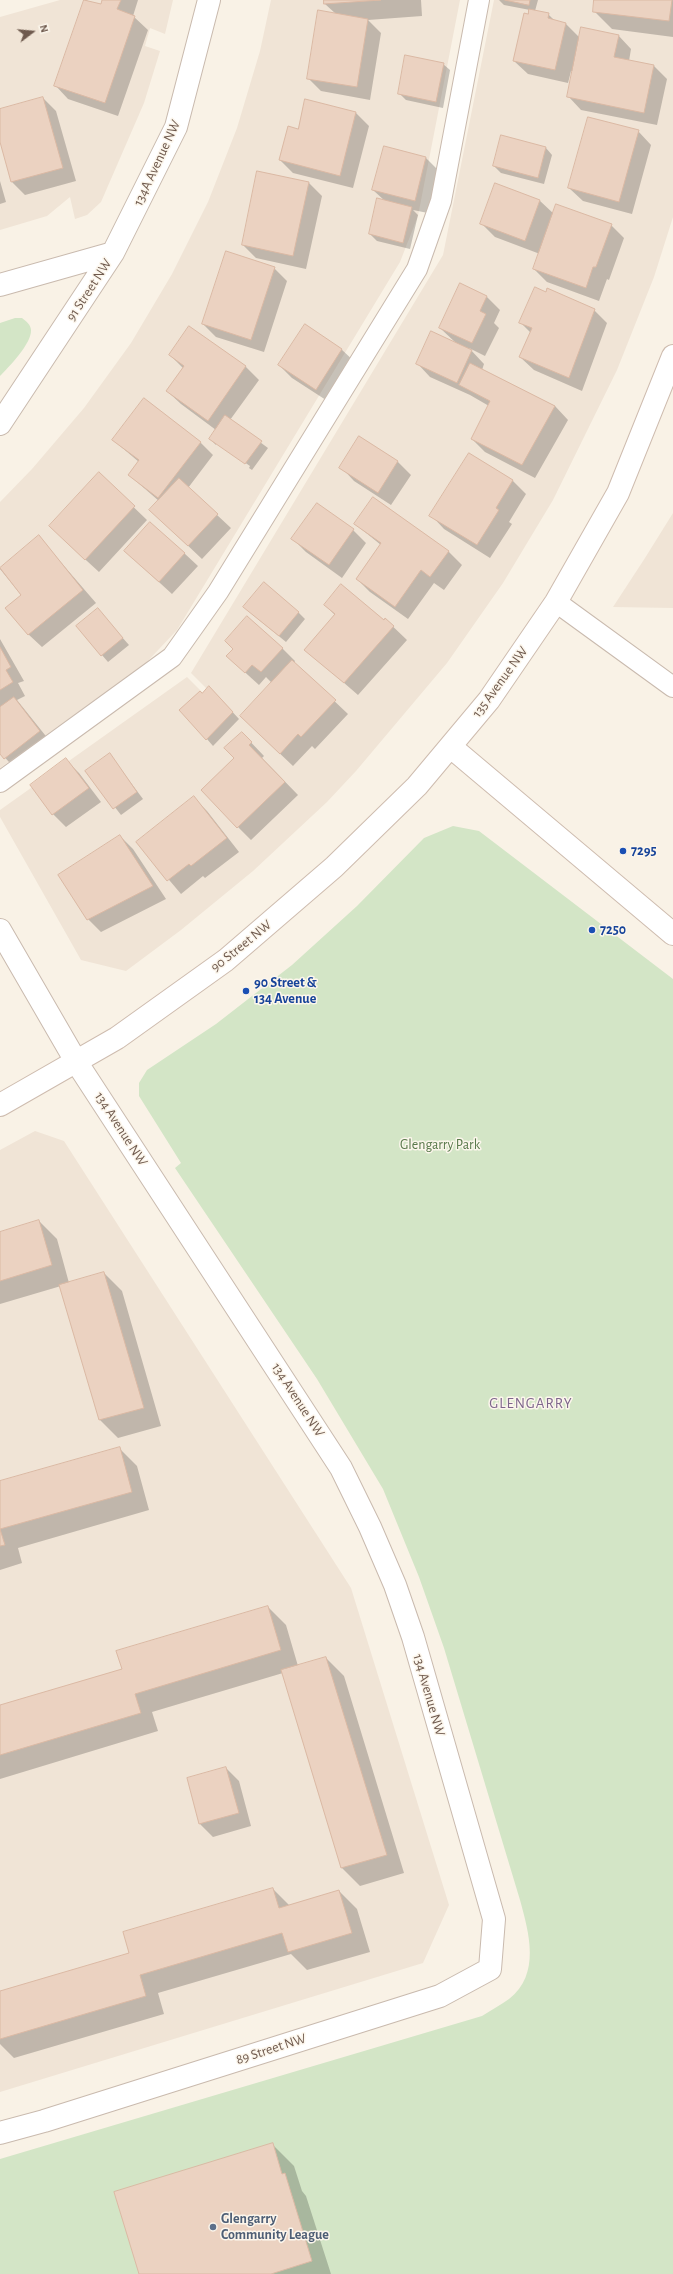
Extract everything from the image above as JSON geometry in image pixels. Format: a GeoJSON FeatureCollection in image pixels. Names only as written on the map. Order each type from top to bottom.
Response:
{"type":"FeatureCollection","features":[{"type":"Feature","properties":{"kind":"street","name":"134A Avenue NW"},"geometry":{"type":"LineString","coordinates":[[113,253],[176,127],[209,0]]}},
{"type":"Feature","properties":{"kind":"street","name":"91 Street NW"},"geometry":{"type":"LineString","coordinates":[[0,285],[113,253]]}},
{"type":"Feature","properties":{"kind":"street","name":"91 Street NW"},"geometry":{"type":"LineString","coordinates":[[0,424],[113,253]]}},
{"type":"Feature","properties":{"kind":"street","name":"135 Avenue NW"},"geometry":{"type":"LineString","coordinates":[[451,747],[489,700],[556,602],[618,493],[673,356]]}},
{"type":"Feature","properties":{"kind":"street"},"geometry":{"type":"LineString","coordinates":[[451,747],[673,934]]}},
{"type":"Feature","properties":{"kind":"street","name":"90 Street NW"},"geometry":{"type":"LineString","coordinates":[[0,1105],[77,1063],[163,1007],[226,960],[334,867],[412,791],[451,747]]}},
{"type":"Feature","properties":{"kind":"street","name":"134 Avenue NW"},"geometry":{"type":"LineString","coordinates":[[0,930],[77,1063],[341,1468],[367,1521],[395,1585],[413,1637],[494,1919]]}},
{"type":"Feature","properties":{"kind":"street","name":"89 Street NW"},"geometry":{"type":"LineString","coordinates":[[0,2133],[440,1996],[490,1969],[494,1919]]}},
{"type":"Feature","properties":{"kind":"lane"},"geometry":{"type":"LineString","coordinates":[[0,782],[172,657],[218,592],[417,269],[442,201],[479,0]]}},
{"type":"Feature","properties":{"kind":"lane"},"geometry":{"type":"LineString","coordinates":[[556,602],[673,687]]}},
{"type":"Feature","properties":{"kind":"shaded area"},"geometry":{"type":"Polygon","coordinates":[[[60,0],[173,0],[165,34],[150,28],[145,46],[160,51],[144,103],[101,202],[87,215],[75,219],[70,197],[47,216],[0,230],[0,17],[60,0]]]}},
{"type":"Feature","properties":{"kind":"shaded area"},"geometry":{"type":"Polygon","coordinates":[[[271,0],[460,0],[418,216],[400,262],[177,630],[143,666],[0,768],[0,502],[32,469],[84,408],[131,343],[172,274],[208,202],[237,128],[260,51],[271,0]]]}},
{"type":"Feature","properties":{"kind":"shaded area"},"geometry":{"type":"Polygon","coordinates":[[[494,0],[673,0],[673,217],[654,277],[617,370],[553,500],[503,583],[447,663],[356,771],[327,802],[253,871],[181,930],[126,971],[81,960],[0,817],[0,810],[187,677],[223,713],[227,709],[191,673],[443,255],[494,0]]]}},
{"type":"Feature","properties":{"kind":"shaded area"},"geometry":{"type":"Polygon","coordinates":[[[673,513],[673,608],[613,607],[645,558],[673,513]]]}},
{"type":"Feature","properties":{"kind":"shaded area"},"geometry":{"type":"Polygon","coordinates":[[[35,1131],[64,1141],[351,1588],[449,1905],[423,1963],[0,2092],[0,1150],[35,1131]]]}},
{"type":"Feature","properties":{"kind":"green space"},"geometry":{"type":"Polygon","coordinates":[[[15,318],[22,318],[28,323],[31,328],[30,335],[24,348],[0,376],[0,323],[15,318]]]}},
{"type":"Feature","properties":{"kind":"green space","name":"Glengarry Park"},"geometry":{"type":"Polygon","coordinates":[[[453,826],[479,831],[673,979],[673,2274],[0,2274],[0,2159],[482,2016],[509,1999],[519,1989],[525,1978],[529,1965],[530,1952],[527,1926],[520,1900],[444,1648],[419,1577],[383,1489],[317,1379],[175,1168],[181,1163],[139,1096],[139,1083],[147,1070],[216,1024],[292,965],[357,906],[424,838],[453,826]]]}},
{"type":"Feature","properties":{"kind":"building"},"geometry":{"type":"Polygon","coordinates":[[[84,0],[101,4],[102,0],[121,0],[117,9],[135,16],[105,103],[54,86],[84,0]]]}},
{"type":"Feature","properties":{"kind":"building"},"geometry":{"type":"Polygon","coordinates":[[[324,0],[381,0],[324,4],[324,0]]]}},
{"type":"Feature","properties":{"kind":"building"},"geometry":{"type":"Polygon","coordinates":[[[505,0],[530,0],[529,5],[505,0]]]}},
{"type":"Feature","properties":{"kind":"building"},"geometry":{"type":"Polygon","coordinates":[[[594,0],[672,0],[669,21],[593,12],[594,0]]]}},
{"type":"Feature","properties":{"kind":"building"},"geometry":{"type":"Polygon","coordinates":[[[529,9],[549,13],[548,18],[566,23],[555,70],[513,61],[524,13],[528,14],[529,9]]]}},
{"type":"Feature","properties":{"kind":"building"},"geometry":{"type":"Polygon","coordinates":[[[318,10],[368,19],[357,87],[307,79],[318,10]]]}},
{"type":"Feature","properties":{"kind":"building"},"geometry":{"type":"Polygon","coordinates":[[[581,27],[619,35],[614,57],[654,65],[644,113],[567,97],[581,27]]]}},
{"type":"Feature","properties":{"kind":"building"},"geometry":{"type":"Polygon","coordinates":[[[405,55],[444,63],[436,102],[398,94],[405,55]]]}},
{"type":"Feature","properties":{"kind":"building"},"geometry":{"type":"Polygon","coordinates":[[[43,97],[63,168],[11,182],[0,142],[0,109],[43,97]]]}},
{"type":"Feature","properties":{"kind":"building"},"geometry":{"type":"Polygon","coordinates":[[[305,99],[356,112],[340,176],[279,160],[288,126],[298,129],[305,99]]]}},
{"type":"Feature","properties":{"kind":"building"},"geometry":{"type":"Polygon","coordinates":[[[588,117],[639,130],[619,202],[568,188],[588,117]]]}},
{"type":"Feature","properties":{"kind":"building"},"geometry":{"type":"Polygon","coordinates":[[[501,135],[546,147],[538,178],[493,166],[501,135]]]}},
{"type":"Feature","properties":{"kind":"building"},"geometry":{"type":"Polygon","coordinates":[[[384,146],[426,157],[415,201],[372,190],[384,146]]]}},
{"type":"Feature","properties":{"kind":"building"},"geometry":{"type":"Polygon","coordinates":[[[257,171],[309,182],[293,256],[242,245],[257,171]]]}},
{"type":"Feature","properties":{"kind":"building"},"geometry":{"type":"Polygon","coordinates":[[[495,183],[540,200],[525,241],[480,224],[495,183]]]}},
{"type":"Feature","properties":{"kind":"building"},"geometry":{"type":"Polygon","coordinates":[[[377,198],[412,207],[403,243],[369,234],[377,198]]]}},
{"type":"Feature","properties":{"kind":"building"},"geometry":{"type":"Polygon","coordinates":[[[556,204],[612,224],[596,267],[593,267],[586,288],[533,269],[556,204]]]}},
{"type":"Feature","properties":{"kind":"building"},"geometry":{"type":"Polygon","coordinates":[[[226,251],[275,267],[251,340],[202,324],[226,251]]]}},
{"type":"Feature","properties":{"kind":"building"},"geometry":{"type":"Polygon","coordinates":[[[460,283],[487,296],[480,311],[486,314],[472,343],[439,328],[460,283]]]}},
{"type":"Feature","properties":{"kind":"building"},"geometry":{"type":"Polygon","coordinates":[[[535,287],[546,292],[547,288],[595,309],[569,378],[519,357],[532,328],[519,323],[535,287]]]}},
{"type":"Feature","properties":{"kind":"building"},"geometry":{"type":"Polygon","coordinates":[[[305,324],[342,349],[316,390],[278,365],[305,324]]]}},
{"type":"Feature","properties":{"kind":"building"},"geometry":{"type":"Polygon","coordinates":[[[189,326],[246,366],[208,421],[166,391],[184,366],[169,355],[189,326]]]}},
{"type":"Feature","properties":{"kind":"building"},"geometry":{"type":"Polygon","coordinates":[[[431,331],[472,350],[457,383],[416,364],[431,331]]]}},
{"type":"Feature","properties":{"kind":"building"},"geometry":{"type":"Polygon","coordinates":[[[470,363],[555,406],[522,465],[471,439],[490,401],[459,385],[470,363]]]}},
{"type":"Feature","properties":{"kind":"building"},"geometry":{"type":"Polygon","coordinates":[[[144,398],[201,442],[158,498],[128,475],[139,460],[112,440],[144,398]]]}},
{"type":"Feature","properties":{"kind":"building"},"geometry":{"type":"Polygon","coordinates":[[[225,415],[262,441],[245,464],[209,439],[225,415]]]}},
{"type":"Feature","properties":{"kind":"building"},"geometry":{"type":"Polygon","coordinates":[[[359,436],[398,461],[378,493],[339,468],[359,436]]]}},
{"type":"Feature","properties":{"kind":"building"},"geometry":{"type":"Polygon","coordinates":[[[469,453],[513,480],[496,508],[499,510],[477,545],[429,516],[469,453]]]}},
{"type":"Feature","properties":{"kind":"building"},"geometry":{"type":"Polygon","coordinates":[[[99,472],[135,506],[85,560],[49,526],[99,472]]]}},
{"type":"Feature","properties":{"kind":"building"},"geometry":{"type":"Polygon","coordinates":[[[179,478],[218,514],[188,546],[149,510],[179,478]]]}},
{"type":"Feature","properties":{"kind":"building"},"geometry":{"type":"Polygon","coordinates":[[[373,497],[449,551],[430,577],[421,570],[395,607],[356,579],[381,543],[354,524],[373,497]]]}},
{"type":"Feature","properties":{"kind":"building"},"geometry":{"type":"Polygon","coordinates":[[[317,503],[354,529],[329,565],[291,539],[317,503]]]}},
{"type":"Feature","properties":{"kind":"building"},"geometry":{"type":"Polygon","coordinates":[[[150,522],[185,553],[159,582],[124,551],[150,522]]]}},
{"type":"Feature","properties":{"kind":"building"},"geometry":{"type":"Polygon","coordinates":[[[39,535],[83,590],[28,635],[5,608],[21,595],[0,568],[39,535]]]}},
{"type":"Feature","properties":{"kind":"building"},"geometry":{"type":"Polygon","coordinates":[[[264,582],[299,612],[279,636],[243,607],[264,582]]]}},
{"type":"Feature","properties":{"kind":"building"},"geometry":{"type":"Polygon","coordinates":[[[341,584],[384,620],[385,618],[394,626],[344,683],[304,650],[335,614],[324,605],[341,584]]]}},
{"type":"Feature","properties":{"kind":"building"},"geometry":{"type":"Polygon","coordinates":[[[98,608],[123,638],[101,656],[76,626],[98,608]]]}},
{"type":"Feature","properties":{"kind":"building"},"geometry":{"type":"Polygon","coordinates":[[[247,616],[283,648],[261,672],[252,665],[245,673],[226,656],[233,649],[225,641],[247,616]]]}},
{"type":"Feature","properties":{"kind":"building"},"geometry":{"type":"Polygon","coordinates":[[[0,647],[11,667],[6,670],[13,682],[0,690],[0,647]]]}},
{"type":"Feature","properties":{"kind":"building"},"geometry":{"type":"Polygon","coordinates":[[[292,660],[336,700],[301,737],[298,734],[280,754],[240,716],[292,660]]]}},
{"type":"Feature","properties":{"kind":"building"},"geometry":{"type":"Polygon","coordinates":[[[209,686],[233,712],[206,740],[179,710],[200,691],[202,693],[209,686]]]}},
{"type":"Feature","properties":{"kind":"building"},"geometry":{"type":"Polygon","coordinates":[[[14,697],[40,731],[4,759],[0,754],[0,707],[14,697]]]}},
{"type":"Feature","properties":{"kind":"building"},"geometry":{"type":"Polygon","coordinates":[[[242,732],[252,742],[249,745],[285,782],[237,828],[201,790],[234,758],[224,748],[242,732]]]}},
{"type":"Feature","properties":{"kind":"building"},"geometry":{"type":"Polygon","coordinates":[[[110,753],[137,792],[113,809],[85,771],[110,753]]]}},
{"type":"Feature","properties":{"kind":"building"},"geometry":{"type":"Polygon","coordinates":[[[66,758],[89,788],[52,815],[30,785],[66,758]]]}},
{"type":"Feature","properties":{"kind":"building"},"geometry":{"type":"Polygon","coordinates":[[[194,796],[227,838],[191,866],[189,864],[167,881],[136,842],[194,796]]]}},
{"type":"Feature","properties":{"kind":"building"},"geometry":{"type":"Polygon","coordinates":[[[120,835],[153,886],[87,920],[58,875],[120,835]]]}},
{"type":"Feature","properties":{"kind":"building"},"geometry":{"type":"Polygon","coordinates":[[[39,1220],[52,1265],[0,1281],[0,1232],[39,1220]]]}},
{"type":"Feature","properties":{"kind":"building"},"geometry":{"type":"Polygon","coordinates":[[[104,1272],[144,1408],[99,1420],[59,1285],[104,1272]]]}},
{"type":"Feature","properties":{"kind":"building"},"geometry":{"type":"Polygon","coordinates":[[[120,1447],[132,1492],[0,1529],[0,1481],[120,1447]]]}},
{"type":"Feature","properties":{"kind":"building"},"geometry":{"type":"Polygon","coordinates":[[[0,1529],[5,1545],[0,1546],[0,1529]]]}},
{"type":"Feature","properties":{"kind":"building"},"geometry":{"type":"Polygon","coordinates":[[[268,1606],[281,1650],[135,1694],[141,1713],[0,1755],[0,1705],[122,1669],[116,1651],[268,1606]]]}},
{"type":"Feature","properties":{"kind":"building"},"geometry":{"type":"Polygon","coordinates":[[[326,1657],[387,1855],[341,1868],[281,1670],[326,1657]]]}},
{"type":"Feature","properties":{"kind":"building"},"geometry":{"type":"Polygon","coordinates":[[[226,1767],[239,1813],[199,1824],[187,1778],[226,1767]]]}},
{"type":"Feature","properties":{"kind":"building"},"geometry":{"type":"Polygon","coordinates":[[[273,1888],[279,1908],[339,1890],[352,1933],[288,1952],[282,1933],[140,1975],[146,1996],[0,2039],[0,1991],[129,1953],[123,1932],[273,1888]]]}},
{"type":"Feature","properties":{"kind":"building","name":"Glengarry Community League"},"geometry":{"type":"Polygon","coordinates":[[[273,2143],[282,2174],[285,2173],[312,2261],[271,2274],[139,2274],[114,2192],[273,2143]]]}},
{"type":"Feature","properties":{"kind":"place","name":"7295"},"geometry":{"type":"Point","coordinates":[623,851]}},
{"type":"Feature","properties":{"kind":"place","name":"7250"},"geometry":{"type":"Point","coordinates":[592,930]}},
{"type":"Feature","properties":{"kind":"place","name":"90 Street & 134 Avenue"},"geometry":{"type":"Point","coordinates":[246,991]}},
{"type":"Feature","properties":{"kind":"place","name":"Glengarry Community League"},"geometry":{"type":"Point","coordinates":[213,2227]}},
{"type":"Feature","properties":{"kind":"district","name":"GLENGARRY"},"geometry":{"type":"Point","coordinates":[531,1403]}}]}
